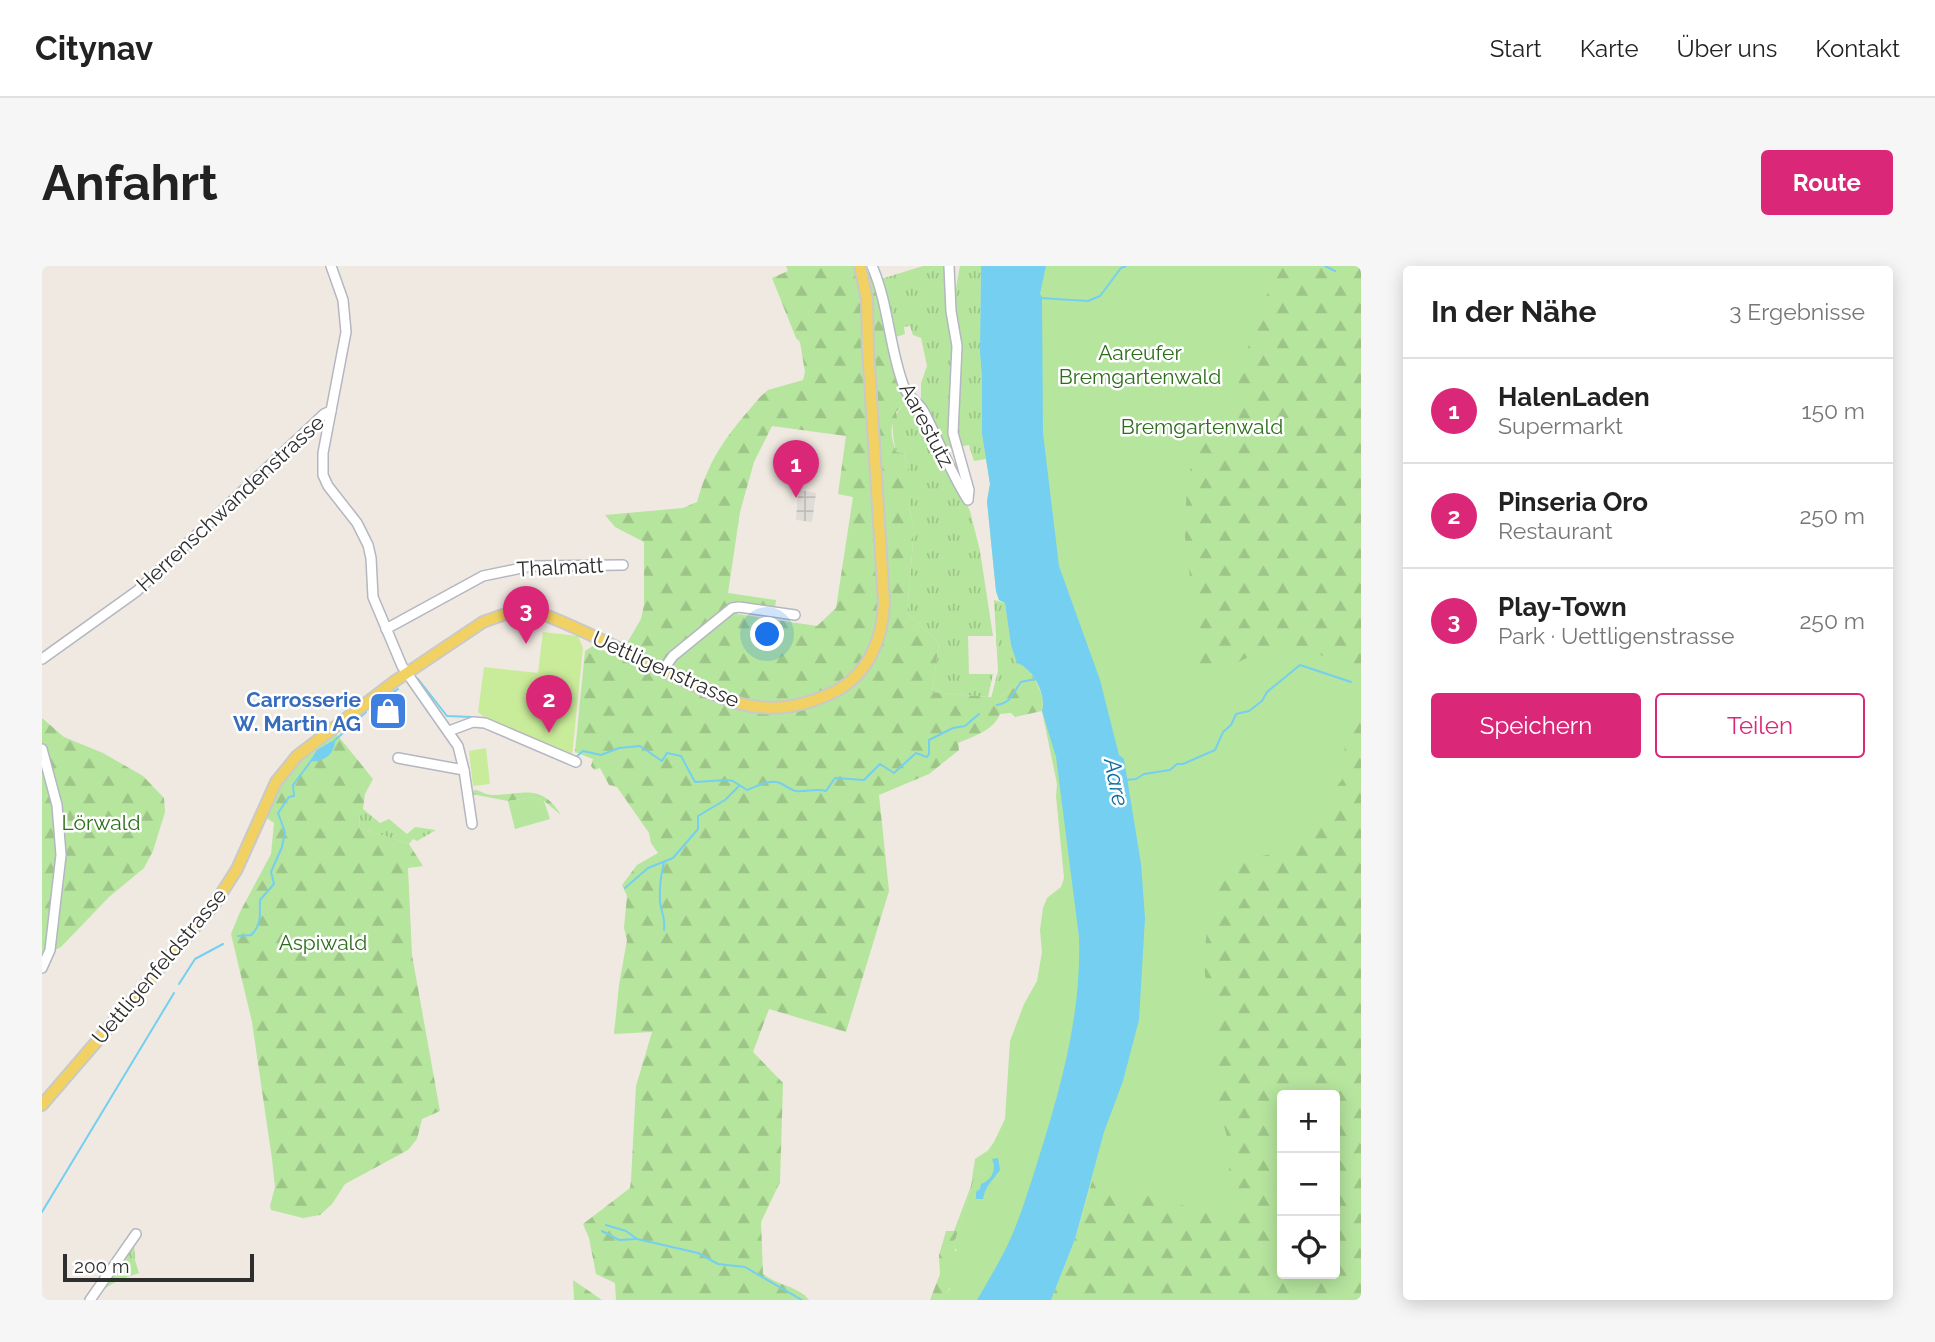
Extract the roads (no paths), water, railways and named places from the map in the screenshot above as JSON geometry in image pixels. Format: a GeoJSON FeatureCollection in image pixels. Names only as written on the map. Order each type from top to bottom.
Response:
{"type":"FeatureCollection","features":[{"type":"Feature","properties":{"kind":"main road","name":"Uettligenstrasse"},"geometry":{"type":"LineString","coordinates":[[407,673],[483,622],[517,611],[551,617],[724,699],[759,707],[785,707],[809,702],[842,688],[863,668],[877,644],[883,618],[867,300],[860,266]]}},
{"type":"Feature","properties":{"kind":"main road","name":"Uettligenfeldstrasse"},"geometry":{"type":"LineString","coordinates":[[42,1105],[214,905],[237,869],[272,789],[288,765],[305,749],[407,673]]}},
{"type":"Feature","properties":{"kind":"street","name":"Herrenschwandenstrasse"},"geometry":{"type":"LineString","coordinates":[[42,659],[136,591],[324,414],[331,411],[346,332],[343,300],[331,266]]}},
{"type":"Feature","properties":{"kind":"street","name":"Aarestutz"},"geometry":{"type":"LineString","coordinates":[[872,266],[884,299],[904,388],[924,411],[947,463],[968,500],[969,490],[953,433],[957,346],[951,311],[949,266]]}},
{"type":"Feature","properties":{"kind":"street"},"geometry":{"type":"LineString","coordinates":[[331,411],[322,459],[323,475],[328,486],[357,523],[368,545],[372,558],[371,591],[402,666],[449,731],[460,751],[472,824]]}},
{"type":"Feature","properties":{"kind":"street","name":"Thalmatt"},"geometry":{"type":"LineString","coordinates":[[386,629],[483,576],[531,566],[623,565]]}},
{"type":"Feature","properties":{"kind":"street"},"geometry":{"type":"LineString","coordinates":[[663,670],[670,658],[732,608],[795,615]]}},
{"type":"Feature","properties":{"kind":"street"},"geometry":{"type":"LineString","coordinates":[[449,731],[473,722],[485,723],[576,762]]}},
{"type":"Feature","properties":{"kind":"street"},"geometry":{"type":"LineString","coordinates":[[42,749],[57,805],[61,855],[50,950],[42,968]]}},
{"type":"Feature","properties":{"kind":"street"},"geometry":{"type":"LineString","coordinates":[[398,758],[464,770]]}},
{"type":"Feature","properties":{"kind":"street"},"geometry":{"type":"LineString","coordinates":[[90,1300],[136,1234]]}},
{"type":"Feature","properties":{"kind":"water","name":"Aare"},"geometry":{"type":"Polygon","coordinates":[[[981,266],[1046,266],[1040,294],[1043,433],[1059,566],[1100,680],[1119,755],[1124,759],[1141,864],[1145,918],[1139,1020],[1123,1081],[1104,1132],[1075,1239],[1051,1300],[977,1300],[1012,1235],[1043,1144],[1067,1057],[1079,967],[1079,937],[1056,757],[1042,711],[1041,690],[1028,670],[1017,663],[1011,645],[1005,603],[999,600],[996,591],[987,501],[990,484],[982,434],[981,266]]]}},
{"type":"Feature","properties":{"kind":"water"},"geometry":{"type":"Polygon","coordinates":[[[332,741],[335,742],[334,746],[327,757],[310,761],[317,750],[332,741]]]}},
{"type":"Feature","properties":{"kind":"water"},"geometry":{"type":"Polygon","coordinates":[[[998,1158],[1000,1170],[987,1187],[983,1199],[976,1199],[976,1192],[981,1184],[992,1174],[992,1159],[998,1158]]]}},
{"type":"Feature","properties":{"kind":"waterway"},"geometry":{"type":"LineString","coordinates":[[1040,298],[1088,301],[1100,296],[1121,268],[1126,266]]}},
{"type":"Feature","properties":{"kind":"waterway"},"geometry":{"type":"LineString","coordinates":[[1325,266],[1335,271]]}},
{"type":"Feature","properties":{"kind":"waterway","name":"Aare"},"geometry":{"type":"LineString","coordinates":[[1126,780],[1170,770],[1177,764],[1215,750],[1223,732],[1231,725],[1236,714],[1249,711],[1300,665],[1351,682]]}},
{"type":"Feature","properties":{"kind":"waterway"},"geometry":{"type":"LineString","coordinates":[[418,679],[447,716],[472,717]]}},
{"type":"Feature","properties":{"kind":"waterway"},"geometry":{"type":"LineString","coordinates":[[997,705],[1009,699],[1021,682],[1035,679]]}},
{"type":"Feature","properties":{"kind":"waterway"},"geometry":{"type":"LineString","coordinates":[[377,704],[398,689]]}},
{"type":"Feature","properties":{"kind":"waterway"},"geometry":{"type":"LineString","coordinates":[[334,741],[366,712]]}},
{"type":"Feature","properties":{"kind":"waterway"},"geometry":{"type":"LineString","coordinates":[[575,758],[583,751],[601,755],[619,748],[640,746],[662,761],[667,753],[681,756],[695,782],[727,780],[747,790],[776,782],[796,791],[826,791],[835,778],[864,780],[880,764],[894,773],[916,753],[927,757],[929,740],[953,728],[965,726],[979,714]]}},
{"type":"Feature","properties":{"kind":"waterway"},"geometry":{"type":"LineString","coordinates":[[238,936],[251,935],[257,927],[260,900],[274,884],[271,872],[282,847],[285,832],[278,813],[289,797],[294,796],[293,785],[311,761]]}},
{"type":"Feature","properties":{"kind":"waterway"},"geometry":{"type":"LineString","coordinates":[[625,888],[648,868],[673,858],[698,829],[698,816],[725,800],[739,786]]}},
{"type":"Feature","properties":{"kind":"waterway"},"geometry":{"type":"LineString","coordinates":[[664,862],[660,897],[664,930]]}},
{"type":"Feature","properties":{"kind":"waterway"},"geometry":{"type":"LineString","coordinates":[[179,984],[195,959],[223,944]]}},
{"type":"Feature","properties":{"kind":"waterway"},"geometry":{"type":"LineString","coordinates":[[42,1212],[174,993]]}},
{"type":"Feature","properties":{"kind":"waterway"},"geometry":{"type":"LineString","coordinates":[[606,1225],[626,1231],[637,1239],[698,1253],[718,1264],[745,1267],[802,1300]]}},
{"type":"Feature","properties":{"kind":"waterway"},"geometry":{"type":"LineString","coordinates":[[602,1231],[619,1240],[636,1239]]}},
{"type":"Feature","properties":{"kind":"place","name":"HalenLaden"},"geometry":{"type":"Point","coordinates":[796,498]}},
{"type":"Feature","properties":{"kind":"place","name":"Play-Town"},"geometry":{"type":"Point","coordinates":[526,644]}},
{"type":"Feature","properties":{"kind":"place","name":"Carrosserie W. Martin AG"},"geometry":{"type":"Point","coordinates":[388,711]}},
{"type":"Feature","properties":{"kind":"place","name":"Pinseria Oro"},"geometry":{"type":"Point","coordinates":[549,733]}},
{"type":"Feature","properties":{"kind":"park label","name":"Aareufer Bremgartenwald"},"geometry":{"type":"Point","coordinates":[1140,364]}},
{"type":"Feature","properties":{"kind":"park label","name":"Bremgartenwald"},"geometry":{"type":"Point","coordinates":[1202,426]}},
{"type":"Feature","properties":{"kind":"park label","name":"Lörwald"},"geometry":{"type":"Point","coordinates":[101,822]}},
{"type":"Feature","properties":{"kind":"park label","name":"Aspiwald"},"geometry":{"type":"Point","coordinates":[323,942]}}]}
